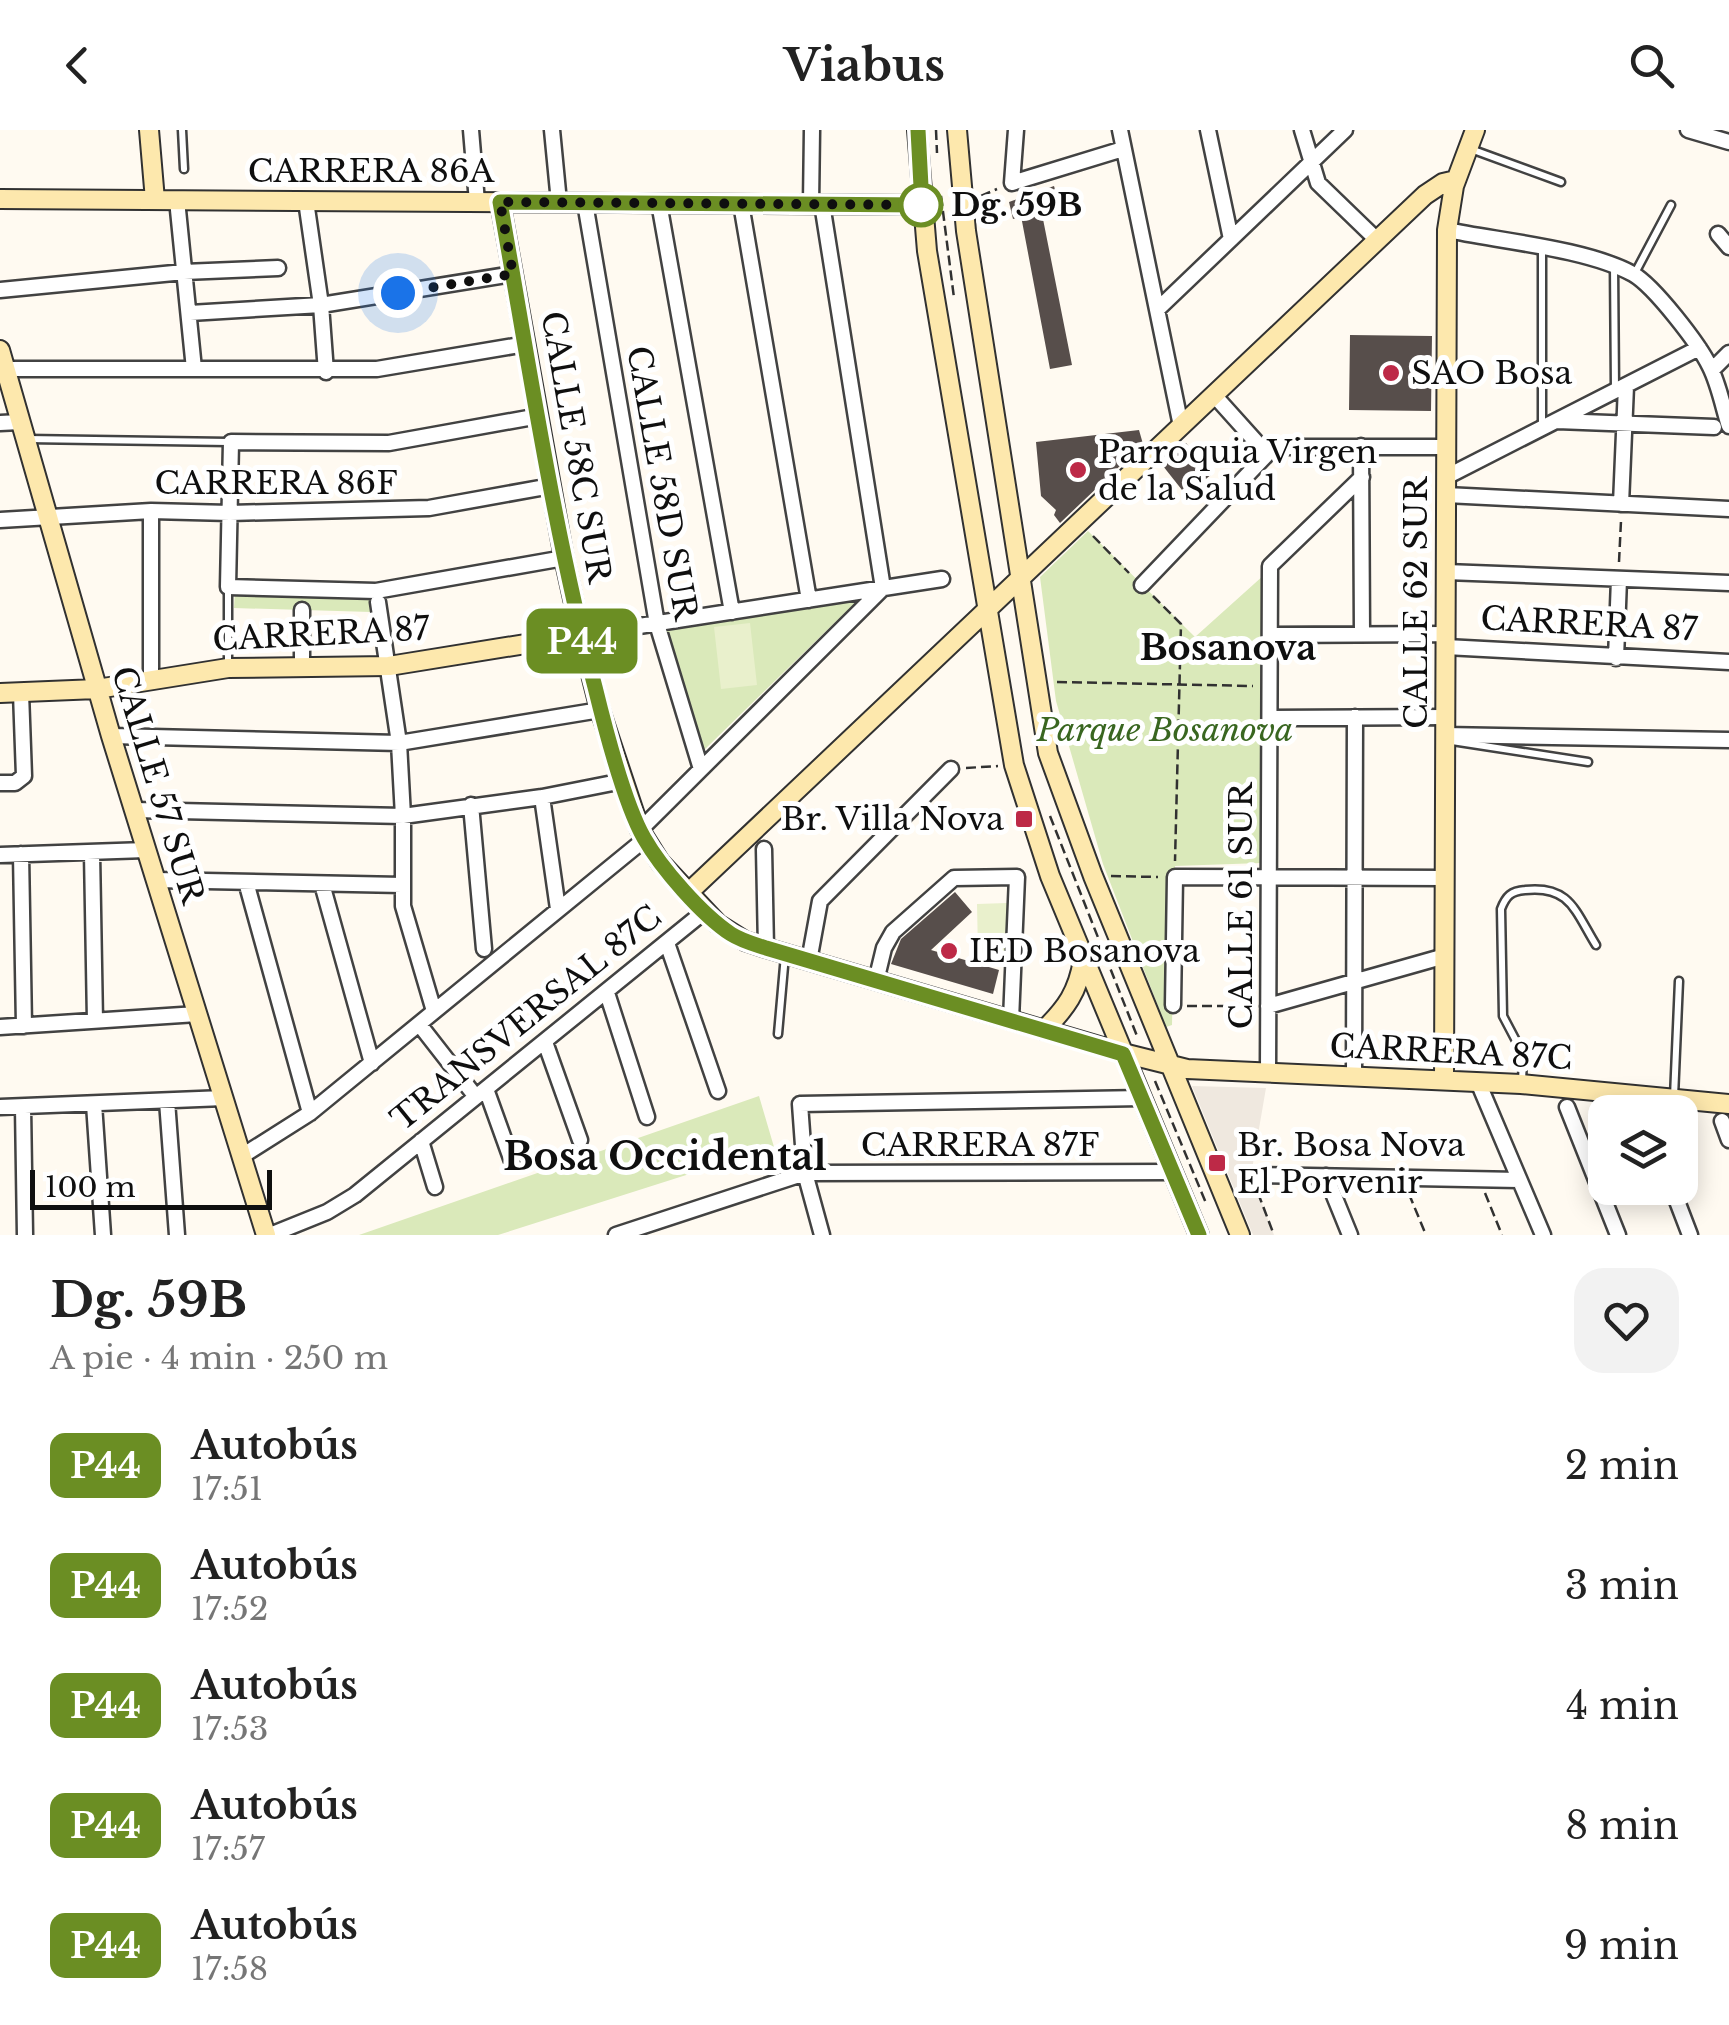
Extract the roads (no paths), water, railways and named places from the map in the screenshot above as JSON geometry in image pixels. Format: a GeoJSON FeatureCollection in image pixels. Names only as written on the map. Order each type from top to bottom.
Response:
{"type":"FeatureCollection","features":[{"type":"Feature","properties":{"kind":"street"},"geometry":{"type":"LineString","coordinates":[[149,130],[156,200]]}},
{"type":"Feature","properties":{"kind":"street"},"geometry":{"type":"LineString","coordinates":[[470,130],[477,202]]}},
{"type":"Feature","properties":{"kind":"street"},"geometry":{"type":"LineString","coordinates":[[552,130],[559,202]]}},
{"type":"Feature","properties":{"kind":"street"},"geometry":{"type":"LineString","coordinates":[[242,1156],[310,1113],[558,909],[642,834],[701,769],[883,588],[817,204],[812,130]]}},
{"type":"Feature","properties":{"kind":"street"},"geometry":{"type":"LineString","coordinates":[[918,130],[930,266],[1014,765],[1050,876],[1083,960],[1199,1235]]}},
{"type":"Feature","properties":{"kind":"street"},"geometry":{"type":"LineString","coordinates":[[957,130],[966,232],[1046,740],[1056,779],[1240,1235]]}},
{"type":"Feature","properties":{"kind":"street"},"geometry":{"type":"LineString","coordinates":[[1016,130],[1012,183],[1124,149]]}},
{"type":"Feature","properties":{"kind":"street"},"geometry":{"type":"LineString","coordinates":[[1120,130],[1181,426]]}},
{"type":"Feature","properties":{"kind":"street"},"geometry":{"type":"LineString","coordinates":[[1208,130],[1231,239]]}},
{"type":"Feature","properties":{"kind":"street"},"geometry":{"type":"LineString","coordinates":[[1302,130],[1318,183],[1378,240]]}},
{"type":"Feature","properties":{"kind":"street"},"geometry":{"type":"LineString","coordinates":[[1158,310],[1345,130]]}},
{"type":"Feature","properties":{"kind":"street"},"geometry":{"type":"LineString","coordinates":[[1688,130],[1729,142]]}},
{"type":"Feature","properties":{"kind":"street","name":"CALLE 62 SUR"},"geometry":{"type":"LineString","coordinates":[[1444,1080],[1447,230],[1456,180],[1471,139]]}},
{"type":"Feature","properties":{"kind":"street"},"geometry":{"type":"LineString","coordinates":[[688,892],[1426,194],[1456,180]]}},
{"type":"Feature","properties":{"kind":"street","name":"CARRERA 86A"},"geometry":{"type":"LineString","coordinates":[[0,199],[922,205]]}},
{"type":"Feature","properties":{"kind":"street"},"geometry":{"type":"LineString","coordinates":[[177,200],[194,370]]}},
{"type":"Feature","properties":{"kind":"street"},"geometry":{"type":"LineString","coordinates":[[306,201],[326,372]]}},
{"type":"Feature","properties":{"kind":"street","name":"CALLE 58C SUR"},"geometry":{"type":"LineString","coordinates":[[500,202],[564,558],[600,710],[642,834],[705,912]]}},
{"type":"Feature","properties":{"kind":"street","name":"CALLE 58D SUR"},"geometry":{"type":"LineString","coordinates":[[585,202],[657,624],[701,769]]}},
{"type":"Feature","properties":{"kind":"street"},"geometry":{"type":"LineString","coordinates":[[660,203],[732,612]]}},
{"type":"Feature","properties":{"kind":"street"},"geometry":{"type":"LineString","coordinates":[[741,204],[809,600]]}},
{"type":"Feature","properties":{"kind":"street"},"geometry":{"type":"LineString","coordinates":[[1447,230],[1596,258],[1634,274],[1647,284],[1712,370],[1722,426],[1549,425]]}},
{"type":"Feature","properties":{"kind":"street"},"geometry":{"type":"LineString","coordinates":[[1718,234],[1729,247]]}},
{"type":"Feature","properties":{"kind":"street"},"geometry":{"type":"LineString","coordinates":[[0,290],[184,272],[278,268]]}},
{"type":"Feature","properties":{"kind":"street"},"geometry":{"type":"LineString","coordinates":[[190,313],[321,306],[513,274]]}},
{"type":"Feature","properties":{"kind":"street"},"geometry":{"type":"LineString","coordinates":[[3,359],[194,370],[326,372],[414,365],[526,344]]}},
{"type":"Feature","properties":{"kind":"street"},"geometry":{"type":"LineString","coordinates":[[1446,486],[1549,425],[1699,348]]}},
{"type":"Feature","properties":{"kind":"street"},"geometry":{"type":"LineString","coordinates":[[1712,370],[1727,357]]}},
{"type":"Feature","properties":{"kind":"street","name":"CALLE 57 SUR"},"geometry":{"type":"LineString","coordinates":[[3,359],[110,736],[268,1235]]}},
{"type":"Feature","properties":{"kind":"street"},"geometry":{"type":"LineString","coordinates":[[1620,388],[1624,426],[1622,504]]}},
{"type":"Feature","properties":{"kind":"street"},"geometry":{"type":"LineString","coordinates":[[1214,395],[1267,454]]}},
{"type":"Feature","properties":{"kind":"street"},"geometry":{"type":"LineString","coordinates":[[539,416],[388,444],[231,442],[228,587],[376,591],[564,558]]}},
{"type":"Feature","properties":{"kind":"street"},"geometry":{"type":"LineString","coordinates":[[0,423],[23,431]]}},
{"type":"Feature","properties":{"kind":"street"},"geometry":{"type":"LineString","coordinates":[[1142,585],[1280,444],[1446,447]]}},
{"type":"Feature","properties":{"kind":"street"},"geometry":{"type":"LineString","coordinates":[[1361,446],[1362,632]]}},
{"type":"Feature","properties":{"kind":"street","name":"CALLE 61 SUR"},"geometry":{"type":"LineString","coordinates":[[1268,1073],[1270,566],[1362,478]]}},
{"type":"Feature","properties":{"kind":"street","name":"CARRERA 86F"},"geometry":{"type":"LineString","coordinates":[[0,520],[151,511],[230,514],[430,508],[551,486]]}},
{"type":"Feature","properties":{"kind":"street"},"geometry":{"type":"LineString","coordinates":[[1446,486],[1622,504],[1729,509]]}},
{"type":"Feature","properties":{"kind":"street"},"geometry":{"type":"LineString","coordinates":[[151,511],[151,680]]}},
{"type":"Feature","properties":{"kind":"street"},"geometry":{"type":"LineString","coordinates":[[1446,572],[1729,583]]}},
{"type":"Feature","properties":{"kind":"street","name":"CARRERA 87"},"geometry":{"type":"LineString","coordinates":[[0,693],[97,690],[228,668],[390,666],[942,579]]}},
{"type":"Feature","properties":{"kind":"street"},"geometry":{"type":"LineString","coordinates":[[1616,658],[1619,579]]}},
{"type":"Feature","properties":{"kind":"street"},"geometry":{"type":"LineString","coordinates":[[378,602],[399,743],[404,816],[402,906],[434,1011]]}},
{"type":"Feature","properties":{"kind":"street"},"geometry":{"type":"LineString","coordinates":[[302,610],[302,666]]}},
{"type":"Feature","properties":{"kind":"street","name":"CARRERA 87"},"geometry":{"type":"LineString","coordinates":[[1270,634],[1362,632],[1616,658],[1729,662]]}},
{"type":"Feature","properties":{"kind":"street"},"geometry":{"type":"LineString","coordinates":[[0,783],[15,783],[24,776],[21,692]]}},
{"type":"Feature","properties":{"kind":"street"},"geometry":{"type":"LineString","coordinates":[[110,736],[399,743],[600,710]]}},
{"type":"Feature","properties":{"kind":"street"},"geometry":{"type":"LineString","coordinates":[[1354,1075],[1356,717]]}},
{"type":"Feature","properties":{"kind":"street"},"geometry":{"type":"LineString","coordinates":[[1270,718],[1356,717],[1446,731],[1729,740]]}},
{"type":"Feature","properties":{"kind":"street"},"geometry":{"type":"LineString","coordinates":[[809,960],[820,901],[951,769]]}},
{"type":"Feature","properties":{"kind":"street"},"geometry":{"type":"LineString","coordinates":[[134,810],[404,816],[623,781]]}},
{"type":"Feature","properties":{"kind":"street"},"geometry":{"type":"LineString","coordinates":[[542,796],[558,909]]}},
{"type":"Feature","properties":{"kind":"street"},"geometry":{"type":"LineString","coordinates":[[471,805],[484,948]]}},
{"type":"Feature","properties":{"kind":"street"},"geometry":{"type":"LineString","coordinates":[[764,849],[766,948]]}},
{"type":"Feature","properties":{"kind":"street"},"geometry":{"type":"LineString","coordinates":[[0,855],[146,850]]}},
{"type":"Feature","properties":{"kind":"street"},"geometry":{"type":"LineString","coordinates":[[92,852],[95,1021]]}},
{"type":"Feature","properties":{"kind":"street"},"geometry":{"type":"LineString","coordinates":[[21,854],[24,1026]]}},
{"type":"Feature","properties":{"kind":"street"},"geometry":{"type":"LineString","coordinates":[[876,980],[884,948],[893,932],[954,878],[1017,877],[1011,1020]]}},
{"type":"Feature","properties":{"kind":"street"},"geometry":{"type":"LineString","coordinates":[[1173,1006],[1175,878],[1445,878]]}},
{"type":"Feature","properties":{"kind":"street"},"geometry":{"type":"LineString","coordinates":[[156,880],[402,885]]}},
{"type":"Feature","properties":{"kind":"street"},"geometry":{"type":"LineString","coordinates":[[246,882],[310,1113]]}},
{"type":"Feature","properties":{"kind":"street"},"geometry":{"type":"LineString","coordinates":[[322,884],[372,1063]]}},
{"type":"Feature","properties":{"kind":"street","name":"TRANSVERSAL 87C"},"geometry":{"type":"LineString","coordinates":[[268,1235],[343,1203],[705,912],[732,934],[766,948],[1170,1066]]}},
{"type":"Feature","properties":{"kind":"street"},"geometry":{"type":"LineString","coordinates":[[668,943],[718,1090]]}},
{"type":"Feature","properties":{"kind":"street"},"geometry":{"type":"LineString","coordinates":[[1268,1006],[1445,956]]}},
{"type":"Feature","properties":{"kind":"street"},"geometry":{"type":"LineString","coordinates":[[1044,1030],[1072,1000],[1083,960]]}},
{"type":"Feature","properties":{"kind":"street"},"geometry":{"type":"LineString","coordinates":[[607,994],[647,1117]]}},
{"type":"Feature","properties":{"kind":"street"},"geometry":{"type":"LineString","coordinates":[[0,1027],[197,1014]]}},
{"type":"Feature","properties":{"kind":"street"},"geometry":{"type":"LineString","coordinates":[[419,1024],[481,1093],[512,1164]]}},
{"type":"Feature","properties":{"kind":"street"},"geometry":{"type":"LineString","coordinates":[[546,1042],[580,1140]]}},
{"type":"Feature","properties":{"kind":"street","name":"CARRERA 87C"},"geometry":{"type":"LineString","coordinates":[[1170,1066],[1522,1084],[1633,1095]]}},
{"type":"Feature","properties":{"kind":"street"},"geometry":{"type":"LineString","coordinates":[[1478,1082],[1542,1235]]}},
{"type":"Feature","properties":{"kind":"street"},"geometry":{"type":"LineString","coordinates":[[0,1108],[224,1098]]}},
{"type":"Feature","properties":{"kind":"street"},"geometry":{"type":"LineString","coordinates":[[822,1235],[805,1173],[800,1104],[1142,1098]]}},
{"type":"Feature","properties":{"kind":"street"},"geometry":{"type":"LineString","coordinates":[[167,1100],[177,1235]]}},
{"type":"Feature","properties":{"kind":"street"},"geometry":{"type":"LineString","coordinates":[[94,1104],[103,1235]]}},
{"type":"Feature","properties":{"kind":"street","name":"CARRERA 87C"},"geometry":{"type":"LineString","coordinates":[[1698,1105],[1726,1112]]}},
{"type":"Feature","properties":{"kind":"street"},"geometry":{"type":"LineString","coordinates":[[23,1106],[25,1235]]}},
{"type":"Feature","properties":{"kind":"street"},"geometry":{"type":"LineString","coordinates":[[1567,1107],[1618,1235]]}},
{"type":"Feature","properties":{"kind":"street"},"geometry":{"type":"LineString","coordinates":[[1726,1112],[1729,1140]]}},
{"type":"Feature","properties":{"kind":"street"},"geometry":{"type":"LineString","coordinates":[[421,1141],[434,1188]]}},
{"type":"Feature","properties":{"kind":"street","name":"CARRERA 87F"},"geometry":{"type":"LineString","coordinates":[[616,1235],[805,1173],[1173,1172]]}},
{"type":"Feature","properties":{"kind":"street"},"geometry":{"type":"LineString","coordinates":[[1251,1175],[1519,1180]]}},
{"type":"Feature","properties":{"kind":"street"},"geometry":{"type":"LineString","coordinates":[[1326,1176],[1350,1235]]}},
{"type":"Feature","properties":{"kind":"street"},"geometry":{"type":"LineString","coordinates":[[1679,1205],[1690,1235]]}},
{"type":"Feature","properties":{"kind":"lane"},"geometry":{"type":"LineString","coordinates":[[182,130],[184,169]]}},
{"type":"Feature","properties":{"kind":"lane"},"geometry":{"type":"LineString","coordinates":[[1471,139],[1561,182]]}},
{"type":"Feature","properties":{"kind":"lane"},"geometry":{"type":"LineString","coordinates":[[1634,274],[1671,206]]}},
{"type":"Feature","properties":{"kind":"lane"},"geometry":{"type":"LineString","coordinates":[[1542,249],[1549,425]]}},
{"type":"Feature","properties":{"kind":"lane"},"geometry":{"type":"LineString","coordinates":[[1614,265],[1620,388]]}},
{"type":"Feature","properties":{"kind":"lane"},"geometry":{"type":"LineString","coordinates":[[23,431],[231,442]]}},
{"type":"Feature","properties":{"kind":"lane"},"geometry":{"type":"LineString","coordinates":[[228,587],[228,668]]}},
{"type":"Feature","properties":{"kind":"lane"},"geometry":{"type":"LineString","coordinates":[[1446,731],[1588,762]]}},
{"type":"Feature","properties":{"kind":"lane"},"geometry":{"type":"LineString","coordinates":[[1522,1084],[1524,1054],[1503,1016],[1501,908],[1505,898],[1515,891],[1544,888],[1558,892],[1569,900],[1596,945]]}},
{"type":"Feature","properties":{"kind":"lane"},"geometry":{"type":"LineString","coordinates":[[778,1034],[786,954]]}},
{"type":"Feature","properties":{"kind":"lane"},"geometry":{"type":"LineString","coordinates":[[1674,1095],[1678,981]]}},
{"type":"Feature","properties":{"kind":"place","name":"Dg. 59B"},"geometry":{"type":"Point","coordinates":[921,205]}},
{"type":"Feature","properties":{"kind":"place","name":"SAO Bosa"},"geometry":{"type":"Point","coordinates":[1391,373]}},
{"type":"Feature","properties":{"kind":"place","name":"Parroquia Virgen de la Salud"},"geometry":{"type":"Point","coordinates":[1078,470]}},
{"type":"Feature","properties":{"kind":"place","name":"Br. Villa Nova"},"geometry":{"type":"Point","coordinates":[1024,819]}},
{"type":"Feature","properties":{"kind":"place","name":"IED Bosanova"},"geometry":{"type":"Point","coordinates":[949,951]}},
{"type":"Feature","properties":{"kind":"place","name":"Br. Bosa Nova El Porvenir"},"geometry":{"type":"Point","coordinates":[1217,1163]}},
{"type":"Feature","properties":{"kind":"district","name":"Bosanova"},"geometry":{"type":"Point","coordinates":[1228,648]}},
{"type":"Feature","properties":{"kind":"district","name":"Bosa Occidental"},"geometry":{"type":"Point","coordinates":[665,1157]}},
{"type":"Feature","properties":{"kind":"park label","name":"Parque Bosanova"},"geometry":{"type":"Point","coordinates":[1165,730]}}]}
